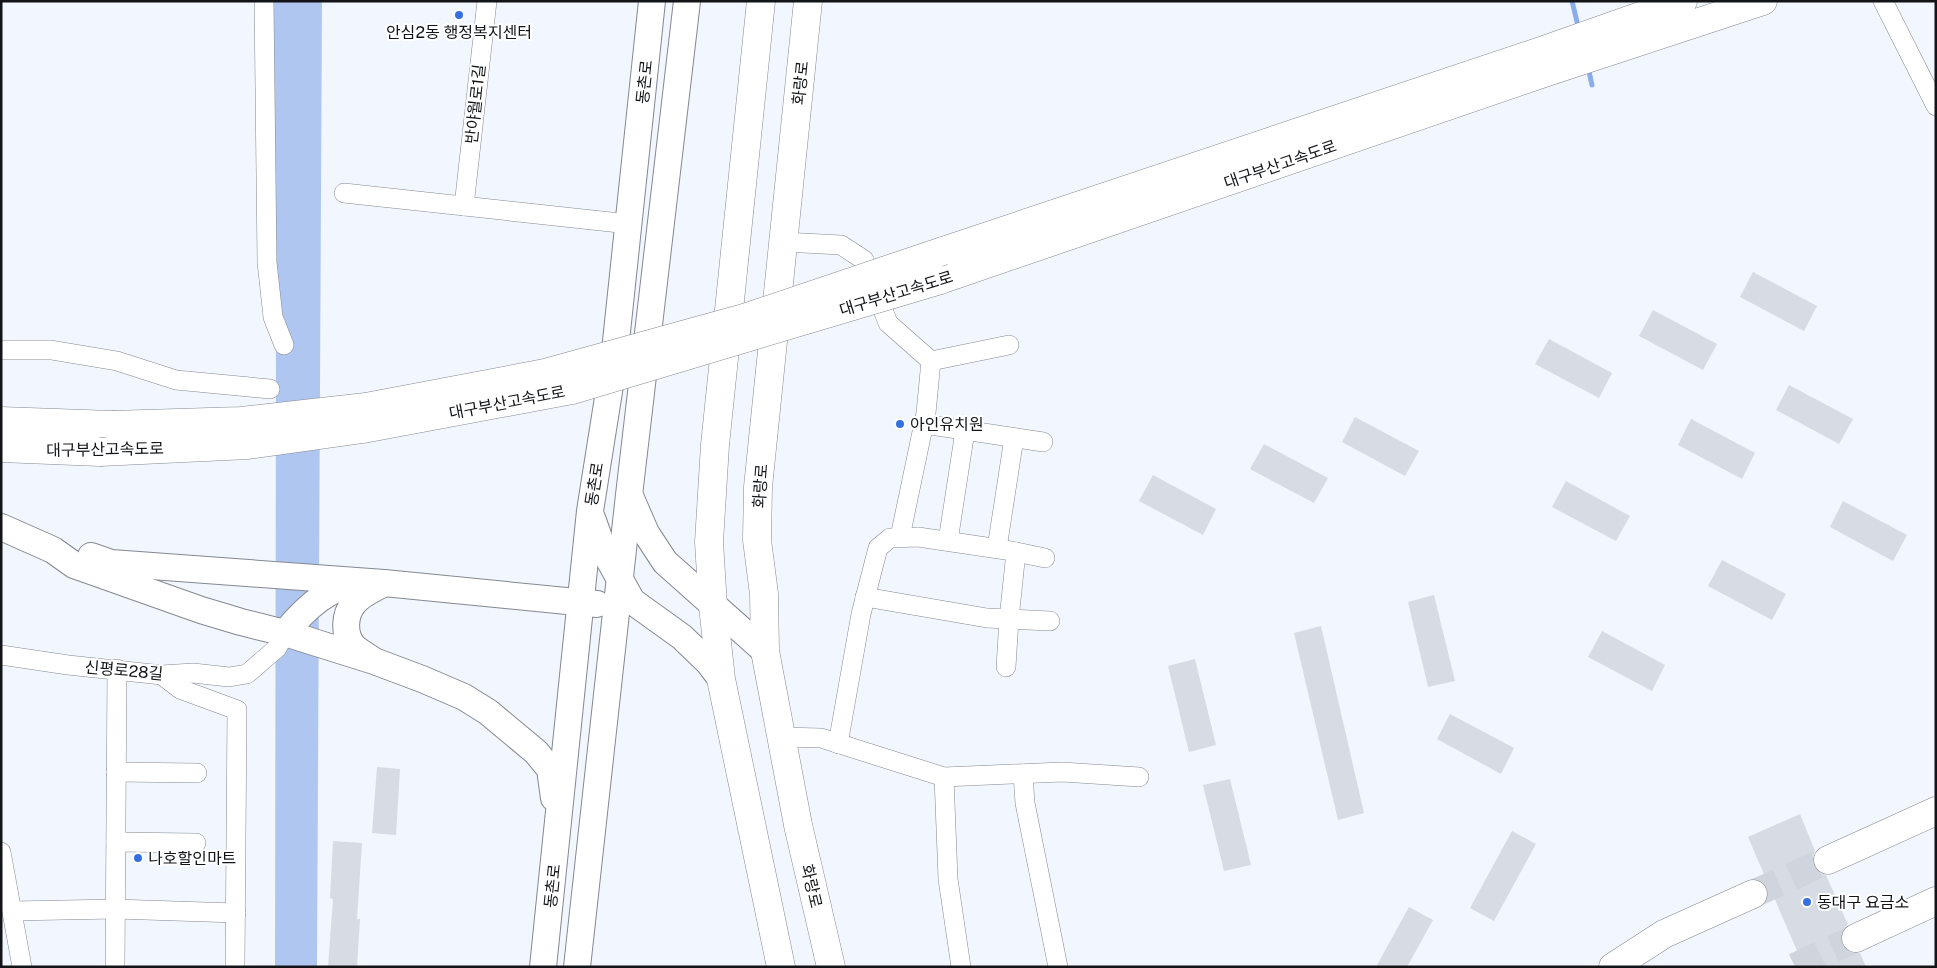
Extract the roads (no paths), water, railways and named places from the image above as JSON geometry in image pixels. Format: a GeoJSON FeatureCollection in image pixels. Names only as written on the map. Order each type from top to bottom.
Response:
{"type":"FeatureCollection","features":[{"type":"Feature","properties":{"kind":"main road","name":"동촌로"},"geometry":{"type":"LineString","coordinates":[[543,967],[590,511],[614,360],[652,1]]}},
{"type":"Feature","properties":{"kind":"main road"},"geometry":{"type":"LineString","coordinates":[[577,967],[629,495],[687,1]]}},
{"type":"Feature","properties":{"kind":"main road"},"geometry":{"type":"LineString","coordinates":[[761,1],[716,445],[709,542],[713,606],[721,679],[781,967]]}},
{"type":"Feature","properties":{"kind":"main road","name":"화랑로"},"geometry":{"type":"LineString","coordinates":[[808,1],[758,486],[757,540],[764,594],[766,651],[798,825],[831,967]]}},
{"type":"Feature","properties":{"kind":"main road","name":"대구부산고속도로"},"geometry":{"type":"LineString","coordinates":[[1616,38],[1683,1]]}},
{"type":"Feature","properties":{"kind":"main road","name":"대구부산고속도로"},"geometry":{"type":"LineString","coordinates":[[1,421],[112,425],[241,421],[366,407],[545,373],[744,318],[943,251],[1616,38],[1763,1]]}},
{"type":"Feature","properties":{"kind":"main road","name":"대구부산고속도로"},"geometry":{"type":"LineString","coordinates":[[1,448],[100,452],[267,442],[363,429],[572,390],[940,280],[1544,62]]}},
{"type":"Feature","properties":{"kind":"main road"},"geometry":{"type":"LineString","coordinates":[[629,495],[646,533],[665,562],[766,651]]}},
{"type":"Feature","properties":{"kind":"main road"},"geometry":{"type":"LineString","coordinates":[[590,511],[619,594]]}},
{"type":"Feature","properties":{"kind":"main road"},"geometry":{"type":"LineString","coordinates":[[1,527],[53,550],[74,565],[201,610],[285,633],[374,661],[422,678],[464,697],[512,730],[536,752],[550,769],[558,822]]}},
{"type":"Feature","properties":{"kind":"main road"},"geometry":{"type":"LineString","coordinates":[[53,550],[76,552],[111,563],[374,583],[580,602],[619,594],[632,601],[682,637],[709,663],[721,679]]}},
{"type":"Feature","properties":{"kind":"main road"},"geometry":{"type":"LineString","coordinates":[[285,633],[300,615],[328,594],[345,585],[374,583]]}},
{"type":"Feature","properties":{"kind":"main road"},"geometry":{"type":"LineString","coordinates":[[374,583],[353,603],[347,616],[346,628],[355,648],[374,661]]}},
{"type":"Feature","properties":{"kind":"main road"},"geometry":{"type":"LineString","coordinates":[[610,678],[622,648],[633,631],[640,625],[659,622]]}},
{"type":"Feature","properties":{"kind":"main road"},"geometry":{"type":"LineString","coordinates":[[1828,860],[1936,811]]}},
{"type":"Feature","properties":{"kind":"main road"},"geometry":{"type":"LineString","coordinates":[[1613,967],[1664,934],[1753,894]]}},
{"type":"Feature","properties":{"kind":"main road"},"geometry":{"type":"LineString","coordinates":[[1856,938],[1936,901]]}},
{"type":"Feature","properties":{"kind":"street"},"geometry":{"type":"LineString","coordinates":[[264,1],[267,262],[273,318],[284,345]]}},
{"type":"Feature","properties":{"kind":"street","name":"반야월로1길"},"geometry":{"type":"LineString","coordinates":[[464,206],[487,1]]}},
{"type":"Feature","properties":{"kind":"street"},"geometry":{"type":"LineString","coordinates":[[1883,1],[1936,106]]}},
{"type":"Feature","properties":{"kind":"street"},"geometry":{"type":"LineString","coordinates":[[344,193],[629,224]]}},
{"type":"Feature","properties":{"kind":"street"},"geometry":{"type":"LineString","coordinates":[[784,242],[841,246],[864,260],[888,323],[931,361]]}},
{"type":"Feature","properties":{"kind":"street"},"geometry":{"type":"LineString","coordinates":[[931,361],[1009,345]]}},
{"type":"Feature","properties":{"kind":"street"},"geometry":{"type":"LineString","coordinates":[[1,350],[51,350],[117,361],[176,380],[270,389]]}},
{"type":"Feature","properties":{"kind":"street"},"geometry":{"type":"LineString","coordinates":[[900,537],[924,424],[931,361]]}},
{"type":"Feature","properties":{"kind":"street"},"geometry":{"type":"LineString","coordinates":[[924,424],[1043,442]]}},
{"type":"Feature","properties":{"kind":"street"},"geometry":{"type":"LineString","coordinates":[[948,541],[965,431]]}},
{"type":"Feature","properties":{"kind":"street"},"geometry":{"type":"LineString","coordinates":[[998,548],[1014,438]]}},
{"type":"Feature","properties":{"kind":"street"},"geometry":{"type":"LineString","coordinates":[[838,744],[865,597],[878,548],[890,538],[918,537],[998,548],[1045,558]]}},
{"type":"Feature","properties":{"kind":"street"},"geometry":{"type":"LineString","coordinates":[[1006,667],[1016,552]]}},
{"type":"Feature","properties":{"kind":"street"},"geometry":{"type":"LineString","coordinates":[[865,597],[987,618],[1050,621]]}},
{"type":"Feature","properties":{"kind":"street","name":"신평로28길"},"geometry":{"type":"LineString","coordinates":[[1,655],[68,665],[162,675],[194,673],[229,677],[247,674],[277,648],[285,633]]}},
{"type":"Feature","properties":{"kind":"street"},"geometry":{"type":"LineString","coordinates":[[115,967],[117,669]]}},
{"type":"Feature","properties":{"kind":"street"},"geometry":{"type":"LineString","coordinates":[[162,675],[180,689],[237,710],[236,967]]}},
{"type":"Feature","properties":{"kind":"street"},"geometry":{"type":"LineString","coordinates":[[782,737],[821,738],[944,777],[1062,772],[1138,777]]}},
{"type":"Feature","properties":{"kind":"street"},"geometry":{"type":"LineString","coordinates":[[116,772],[197,773]]}},
{"type":"Feature","properties":{"kind":"street"},"geometry":{"type":"LineString","coordinates":[[1024,774],[1025,803],[1058,967]]}},
{"type":"Feature","properties":{"kind":"street"},"geometry":{"type":"LineString","coordinates":[[944,777],[948,879],[961,967]]}},
{"type":"Feature","properties":{"kind":"street"},"geometry":{"type":"LineString","coordinates":[[116,842],[196,843]]}},
{"type":"Feature","properties":{"kind":"street"},"geometry":{"type":"LineString","coordinates":[[1,852],[22,967]]}},
{"type":"Feature","properties":{"kind":"street"},"geometry":{"type":"LineString","coordinates":[[13,911],[115,909],[236,913]]}},
{"type":"Feature","properties":{"kind":"waterway"},"geometry":{"type":"LineString","coordinates":[[1572,1],[1579,30]]}},
{"type":"Feature","properties":{"kind":"waterway"},"geometry":{"type":"LineString","coordinates":[[1588,67],[1592,85]]}},
{"type":"Feature","properties":{"kind":"tunnel"},"geometry":{"type":"LineString","coordinates":[[1753,894],[1828,860]]}},
{"type":"Feature","properties":{"kind":"tunnel"},"geometry":{"type":"LineString","coordinates":[[1795,967],[1856,938]]}},
{"type":"Feature","properties":{"kind":"place","name":"안심2동 행정복지센터"},"geometry":{"type":"Point","coordinates":[459,15]}},
{"type":"Feature","properties":{"kind":"place","name":"아인유치원"},"geometry":{"type":"Point","coordinates":[900,424]}},
{"type":"Feature","properties":{"kind":"place","name":"나호할인마트"},"geometry":{"type":"Point","coordinates":[138,858]}},
{"type":"Feature","properties":{"kind":"place","name":"동대구 요금소"},"geometry":{"type":"Point","coordinates":[1807,902]}}]}
